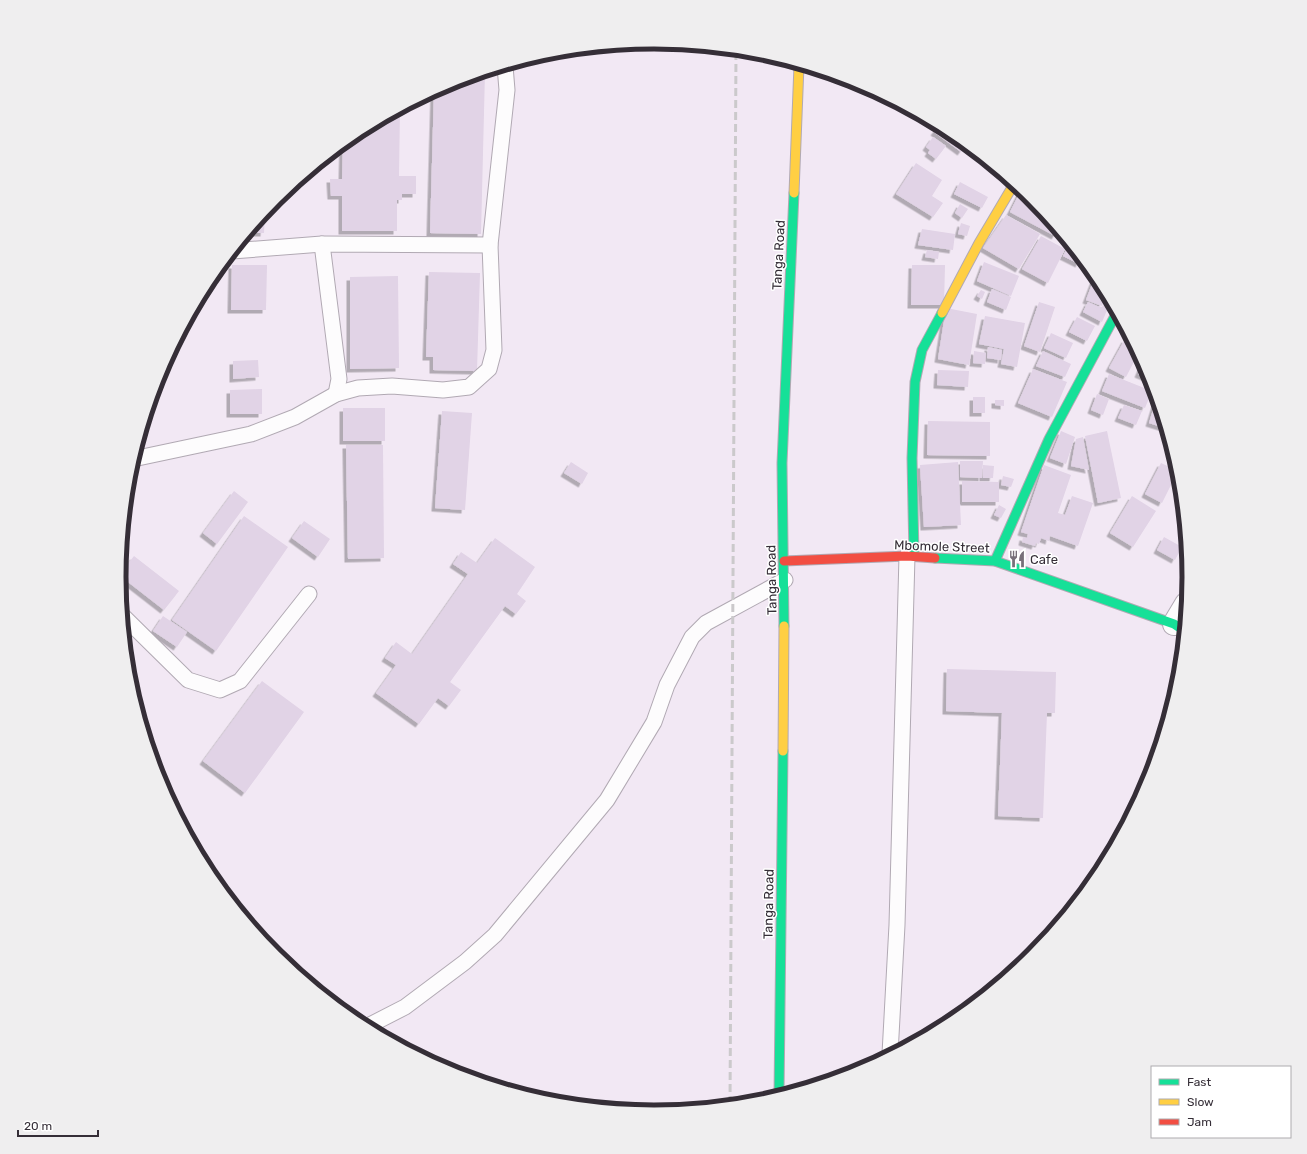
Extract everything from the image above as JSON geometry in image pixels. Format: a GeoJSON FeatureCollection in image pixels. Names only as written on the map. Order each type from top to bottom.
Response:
{"type":"FeatureCollection","features":[{"type":"Feature","properties":{"kind":"main road","name":"Tanga Road"},"geometry":{"type":"LineString","coordinates":[[779,1090],[785,580],[782,463],[799,70]]}},
{"type":"Feature","properties":{"kind":"main road"},"geometry":{"type":"LineString","coordinates":[[910,556],[914,397],[915,382],[922,350],[979,243],[1011,189]]}},
{"type":"Feature","properties":{"kind":"main road"},"geometry":{"type":"LineString","coordinates":[[995,561],[1048,439],[1114,318]]}},
{"type":"Feature","properties":{"kind":"main road","name":"Mbomole Street"},"geometry":{"type":"LineString","coordinates":[[784,562],[910,556],[995,561],[1179,627]]}},
{"type":"Feature","properties":{"kind":"lane"},"geometry":{"type":"LineString","coordinates":[[139,458],[251,434],[295,417],[336,394],[365,387],[392,386],[444,390],[469,387],[489,369],[494,350],[490,245],[507,90],[505,71]]}},
{"type":"Feature","properties":{"kind":"lane"},"geometry":{"type":"LineString","coordinates":[[240,250],[322,244],[490,245]]}},
{"type":"Feature","properties":{"kind":"lane"},"geometry":{"type":"LineString","coordinates":[[322,244],[339,379],[336,394]]}},
{"type":"Feature","properties":{"kind":"lane"},"geometry":{"type":"LineString","coordinates":[[890,1049],[897,924],[910,556]]}},
{"type":"Feature","properties":{"kind":"lane"},"geometry":{"type":"LineString","coordinates":[[372,1024],[405,1007],[465,962],[495,935],[607,800],[654,722],[667,685],[692,637],[706,623],[785,580]]}},
{"type":"Feature","properties":{"kind":"lane"},"geometry":{"type":"LineString","coordinates":[[128,621],[188,680],[220,690],[240,681],[309,594]]}},
{"type":"Feature","properties":{"kind":"building"},"geometry":{"type":"Polygon","coordinates":[[[485,77],[481,234],[430,233],[434,97],[485,77]]]}},
{"type":"Feature","properties":{"kind":"building"},"geometry":{"type":"Polygon","coordinates":[[[400,114],[399,176],[416,176],[416,194],[402,194],[402,200],[397,200],[397,231],[342,231],[342,196],[331,196],[330,179],[342,179],[343,150],[360,138],[400,114]]]}},
{"type":"Feature","properties":{"kind":"building"},"geometry":{"type":"Polygon","coordinates":[[[935,131],[963,149],[961,152],[934,132],[935,131]]]}},
{"type":"Feature","properties":{"kind":"building"},"geometry":{"type":"Polygon","coordinates":[[[933,137],[946,146],[936,159],[928,153],[930,150],[926,147],[933,137]]]}},
{"type":"Feature","properties":{"kind":"building"},"geometry":{"type":"Polygon","coordinates":[[[916,163],[942,180],[932,196],[943,203],[933,217],[896,194],[916,163]]]}},
{"type":"Feature","properties":{"kind":"building"},"geometry":{"type":"Polygon","coordinates":[[[960,182],[988,197],[982,208],[954,194],[960,182]]]}},
{"type":"Feature","properties":{"kind":"building"},"geometry":{"type":"Polygon","coordinates":[[[1018,196],[1055,236],[1055,236],[1010,212],[1018,196]]]}},
{"type":"Feature","properties":{"kind":"building"},"geometry":{"type":"Polygon","coordinates":[[[960,204],[968,209],[962,218],[955,213],[960,204]]]}},
{"type":"Feature","properties":{"kind":"building"},"geometry":{"type":"Polygon","coordinates":[[[1006,215],[1040,234],[1019,269],[983,248],[1006,215]]]}},
{"type":"Feature","properties":{"kind":"building"},"geometry":{"type":"Polygon","coordinates":[[[265,221],[264,233],[254,233],[265,221]]]}},
{"type":"Feature","properties":{"kind":"building"},"geometry":{"type":"Polygon","coordinates":[[[961,223],[970,226],[967,236],[958,234],[961,223]]]}},
{"type":"Feature","properties":{"kind":"building"},"geometry":{"type":"Polygon","coordinates":[[[922,229],[955,234],[953,250],[918,245],[922,229]]]}},
{"type":"Feature","properties":{"kind":"building"},"geometry":{"type":"Polygon","coordinates":[[[1041,236],[1065,249],[1048,283],[1022,269],[1041,236]]]}},
{"type":"Feature","properties":{"kind":"building"},"geometry":{"type":"Polygon","coordinates":[[[1066,249],[1077,263],[1063,256],[1066,249]]]}},
{"type":"Feature","properties":{"kind":"building"},"geometry":{"type":"Polygon","coordinates":[[[927,250],[939,252],[938,259],[925,257],[927,250]]]}},
{"type":"Feature","properties":{"kind":"building"},"geometry":{"type":"Polygon","coordinates":[[[984,262],[1019,276],[1011,296],[977,281],[984,262]]]}},
{"type":"Feature","properties":{"kind":"building"},"geometry":{"type":"Polygon","coordinates":[[[232,265],[267,265],[266,310],[231,310],[232,265]]]}},
{"type":"Feature","properties":{"kind":"building"},"geometry":{"type":"Polygon","coordinates":[[[912,265],[945,265],[944,305],[911,305],[912,265]]]}},
{"type":"Feature","properties":{"kind":"building"},"geometry":{"type":"Polygon","coordinates":[[[429,272],[480,273],[477,371],[433,370],[433,357],[426,357],[429,272]]]}},
{"type":"Feature","properties":{"kind":"building"},"geometry":{"type":"Polygon","coordinates":[[[398,276],[399,368],[350,369],[350,277],[398,276]]]}},
{"type":"Feature","properties":{"kind":"building"},"geometry":{"type":"Polygon","coordinates":[[[1092,283],[1104,301],[1102,306],[1086,300],[1092,283]]]}},
{"type":"Feature","properties":{"kind":"building"},"geometry":{"type":"Polygon","coordinates":[[[992,289],[1011,297],[1006,310],[987,302],[992,289]]]}},
{"type":"Feature","properties":{"kind":"building"},"geometry":{"type":"Polygon","coordinates":[[[981,290],[985,292],[982,299],[977,296],[981,290]]]}},
{"type":"Feature","properties":{"kind":"building"},"geometry":{"type":"Polygon","coordinates":[[[1039,302],[1055,307],[1040,352],[1024,346],[1039,302]]]}},
{"type":"Feature","properties":{"kind":"building"},"geometry":{"type":"Polygon","coordinates":[[[1088,302],[1102,307],[1103,305],[1108,308],[1102,322],[1083,312],[1088,302]]]}},
{"type":"Feature","properties":{"kind":"building"},"geometry":{"type":"Polygon","coordinates":[[[946,308],[977,314],[969,365],[938,359],[946,308]]]}},
{"type":"Feature","properties":{"kind":"building"},"geometry":{"type":"Polygon","coordinates":[[[985,316],[1025,323],[1017,367],[1001,364],[1004,349],[979,344],[985,316]]]}},
{"type":"Feature","properties":{"kind":"building"},"geometry":{"type":"Polygon","coordinates":[[[1077,317],[1095,326],[1087,341],[1069,332],[1077,317]]]}},
{"type":"Feature","properties":{"kind":"building"},"geometry":{"type":"Polygon","coordinates":[[[1051,333],[1073,343],[1066,358],[1044,348],[1051,333]]]}},
{"type":"Feature","properties":{"kind":"building"},"geometry":{"type":"Polygon","coordinates":[[[1125,339],[1135,360],[1126,377],[1109,368],[1125,339]]]}},
{"type":"Feature","properties":{"kind":"building"},"geometry":{"type":"Polygon","coordinates":[[[988,347],[1002,350],[1001,360],[987,358],[988,347]]]}},
{"type":"Feature","properties":{"kind":"building"},"geometry":{"type":"Polygon","coordinates":[[[974,351],[986,353],[985,364],[973,363],[974,351]]]}},
{"type":"Feature","properties":{"kind":"building"},"geometry":{"type":"Polygon","coordinates":[[[1043,351],[1071,364],[1065,377],[1036,366],[1043,351]]]}},
{"type":"Feature","properties":{"kind":"building"},"geometry":{"type":"Polygon","coordinates":[[[258,360],[259,377],[233,379],[233,361],[258,360]]]}},
{"type":"Feature","properties":{"kind":"building"},"geometry":{"type":"Polygon","coordinates":[[[1033,369],[1067,382],[1052,417],[1018,403],[1033,369]]]}},
{"type":"Feature","properties":{"kind":"building"},"geometry":{"type":"Polygon","coordinates":[[[938,370],[969,371],[968,387],[937,385],[938,370]]]}},
{"type":"Feature","properties":{"kind":"building"},"geometry":{"type":"Polygon","coordinates":[[[1109,374],[1146,389],[1149,397],[1145,408],[1102,391],[1109,374]]]}},
{"type":"Feature","properties":{"kind":"building"},"geometry":{"type":"Polygon","coordinates":[[[262,389],[262,414],[230,414],[230,390],[262,389]]]}},
{"type":"Feature","properties":{"kind":"building"},"geometry":{"type":"Polygon","coordinates":[[[1097,394],[1109,399],[1103,415],[1091,410],[1097,394]]]}},
{"type":"Feature","properties":{"kind":"building"},"geometry":{"type":"Polygon","coordinates":[[[973,397],[985,397],[985,413],[973,413],[973,397]]]}},
{"type":"Feature","properties":{"kind":"building"},"geometry":{"type":"Polygon","coordinates":[[[995,400],[1004,400],[1004,406],[995,405],[995,400]]]}},
{"type":"Feature","properties":{"kind":"building"},"geometry":{"type":"Polygon","coordinates":[[[1124,405],[1142,411],[1136,425],[1118,418],[1124,405]]]}},
{"type":"Feature","properties":{"kind":"building"},"geometry":{"type":"Polygon","coordinates":[[[343,408],[385,408],[385,441],[343,441],[343,408]]]}},
{"type":"Feature","properties":{"kind":"building"},"geometry":{"type":"Polygon","coordinates":[[[1153,408],[1159,426],[1149,423],[1153,408]]]}},
{"type":"Feature","properties":{"kind":"building"},"geometry":{"type":"Polygon","coordinates":[[[442,411],[472,413],[465,510],[435,508],[442,411]]]}},
{"type":"Feature","properties":{"kind":"building"},"geometry":{"type":"Polygon","coordinates":[[[928,421],[990,422],[990,456],[927,455],[928,421]]]}},
{"type":"Feature","properties":{"kind":"building"},"geometry":{"type":"Polygon","coordinates":[[[1061,431],[1075,437],[1066,464],[1050,458],[1061,431]]]}},
{"type":"Feature","properties":{"kind":"building"},"geometry":{"type":"Polygon","coordinates":[[[1107,431],[1121,498],[1098,503],[1085,436],[1107,431]]]}},
{"type":"Feature","properties":{"kind":"building"},"geometry":{"type":"Polygon","coordinates":[[[1083,437],[1089,470],[1071,466],[1076,439],[1083,437]]]}},
{"type":"Feature","properties":{"kind":"building"},"geometry":{"type":"Polygon","coordinates":[[[346,445],[383,445],[384,558],[348,559],[346,445]]]}},
{"type":"Feature","properties":{"kind":"building"},"geometry":{"type":"Polygon","coordinates":[[[960,461],[983,461],[982,478],[960,477],[960,461]]]}},
{"type":"Feature","properties":{"kind":"building"},"geometry":{"type":"Polygon","coordinates":[[[571,462],[588,473],[582,484],[564,473],[571,462]]]}},
{"type":"Feature","properties":{"kind":"building"},"geometry":{"type":"Polygon","coordinates":[[[958,462],[961,525],[924,527],[920,465],[958,462]]]}},
{"type":"Feature","properties":{"kind":"building"},"geometry":{"type":"Polygon","coordinates":[[[1161,463],[1170,467],[1172,482],[1162,503],[1145,494],[1161,463]]]}},
{"type":"Feature","properties":{"kind":"building"},"geometry":{"type":"Polygon","coordinates":[[[983,465],[994,466],[993,478],[983,478],[983,465]]]}},
{"type":"Feature","properties":{"kind":"building"},"geometry":{"type":"Polygon","coordinates":[[[1044,465],[1071,475],[1058,513],[1065,515],[1072,496],[1093,503],[1078,546],[1050,536],[1049,541],[1041,538],[1039,544],[1036,543],[1035,546],[1022,542],[1023,537],[1027,538],[1028,534],[1021,532],[1044,465]]]}},
{"type":"Feature","properties":{"kind":"building"},"geometry":{"type":"Polygon","coordinates":[[[1003,476],[1014,479],[1011,487],[1001,485],[1003,476]]]}},
{"type":"Feature","properties":{"kind":"building"},"geometry":{"type":"Polygon","coordinates":[[[962,481],[999,482],[999,502],[962,502],[962,481]]]}},
{"type":"Feature","properties":{"kind":"building"},"geometry":{"type":"Polygon","coordinates":[[[234,491],[248,502],[217,544],[203,533],[234,491]]]}},
{"type":"Feature","properties":{"kind":"building"},"geometry":{"type":"Polygon","coordinates":[[[1132,496],[1156,511],[1133,547],[1110,533],[1132,496]]]}},
{"type":"Feature","properties":{"kind":"building"},"geometry":{"type":"Polygon","coordinates":[[[999,505],[1006,509],[1001,518],[994,515],[999,505]]]}},
{"type":"Feature","properties":{"kind":"building"},"geometry":{"type":"Polygon","coordinates":[[[244,516],[288,547],[216,651],[172,620],[244,516]]]}},
{"type":"Feature","properties":{"kind":"building"},"geometry":{"type":"Polygon","coordinates":[[[304,521],[330,539],[318,557],[292,538],[304,521]]]}},
{"type":"Feature","properties":{"kind":"building"},"geometry":{"type":"Polygon","coordinates":[[[1164,537],[1180,546],[1180,550],[1175,560],[1157,550],[1164,537]]]}},
{"type":"Feature","properties":{"kind":"building"},"geometry":{"type":"Polygon","coordinates":[[[495,538],[535,567],[517,594],[526,601],[516,614],[505,606],[450,682],[461,690],[449,706],[438,698],[419,724],[376,693],[396,665],[385,658],[396,642],[412,654],[468,574],[453,564],[461,552],[477,563],[495,538]]]}},
{"type":"Feature","properties":{"kind":"building"},"geometry":{"type":"Polygon","coordinates":[[[134,556],[179,591],[164,610],[126,581],[126,566],[134,556]]]}},
{"type":"Feature","properties":{"kind":"building"},"geometry":{"type":"Polygon","coordinates":[[[163,616],[187,632],[177,647],[153,631],[163,616]]]}},
{"type":"Feature","properties":{"kind":"building"},"geometry":{"type":"Polygon","coordinates":[[[947,669],[1056,672],[1055,713],[1047,713],[1043,818],[998,816],[1002,713],[946,711],[947,669]]]}},
{"type":"Feature","properties":{"kind":"building"},"geometry":{"type":"Polygon","coordinates":[[[262,681],[304,712],[245,793],[203,761],[262,681]]]}},
{"type":"Feature","properties":{"kind":"railway"},"geometry":{"type":"LineString","coordinates":[[730,1099],[736,56]]}},
{"type":"Feature","properties":{"kind":"traffic: fast"},"geometry":{"type":"LineString","coordinates":[[784,626],[782,463],[794,193]]}},
{"type":"Feature","properties":{"kind":"traffic: fast"},"geometry":{"type":"LineString","coordinates":[[914,556],[912,458],[915,382],[922,350],[942,313]]}},
{"type":"Feature","properties":{"kind":"traffic: fast"},"geometry":{"type":"LineString","coordinates":[[995,561],[1049,439],[1114,318]]}},
{"type":"Feature","properties":{"kind":"traffic: fast"},"geometry":{"type":"LineString","coordinates":[[935,558],[995,561],[1174,624],[1179,627]]}},
{"type":"Feature","properties":{"kind":"traffic: fast"},"geometry":{"type":"LineString","coordinates":[[779,1090],[783,751]]}},
{"type":"Feature","properties":{"kind":"traffic: slow"},"geometry":{"type":"LineString","coordinates":[[794,193],[799,70]]}},
{"type":"Feature","properties":{"kind":"traffic: slow"},"geometry":{"type":"LineString","coordinates":[[942,313],[979,243],[1011,189]]}},
{"type":"Feature","properties":{"kind":"traffic: slow"},"geometry":{"type":"LineString","coordinates":[[783,751],[784,626]]}},
{"type":"Feature","properties":{"kind":"traffic: jam"},"geometry":{"type":"LineString","coordinates":[[784,561],[907,556],[935,558]]}},
{"type":"Feature","properties":{"kind":"place","name":"Cafe"},"geometry":{"type":"Point","coordinates":[1017,559]}}]}
